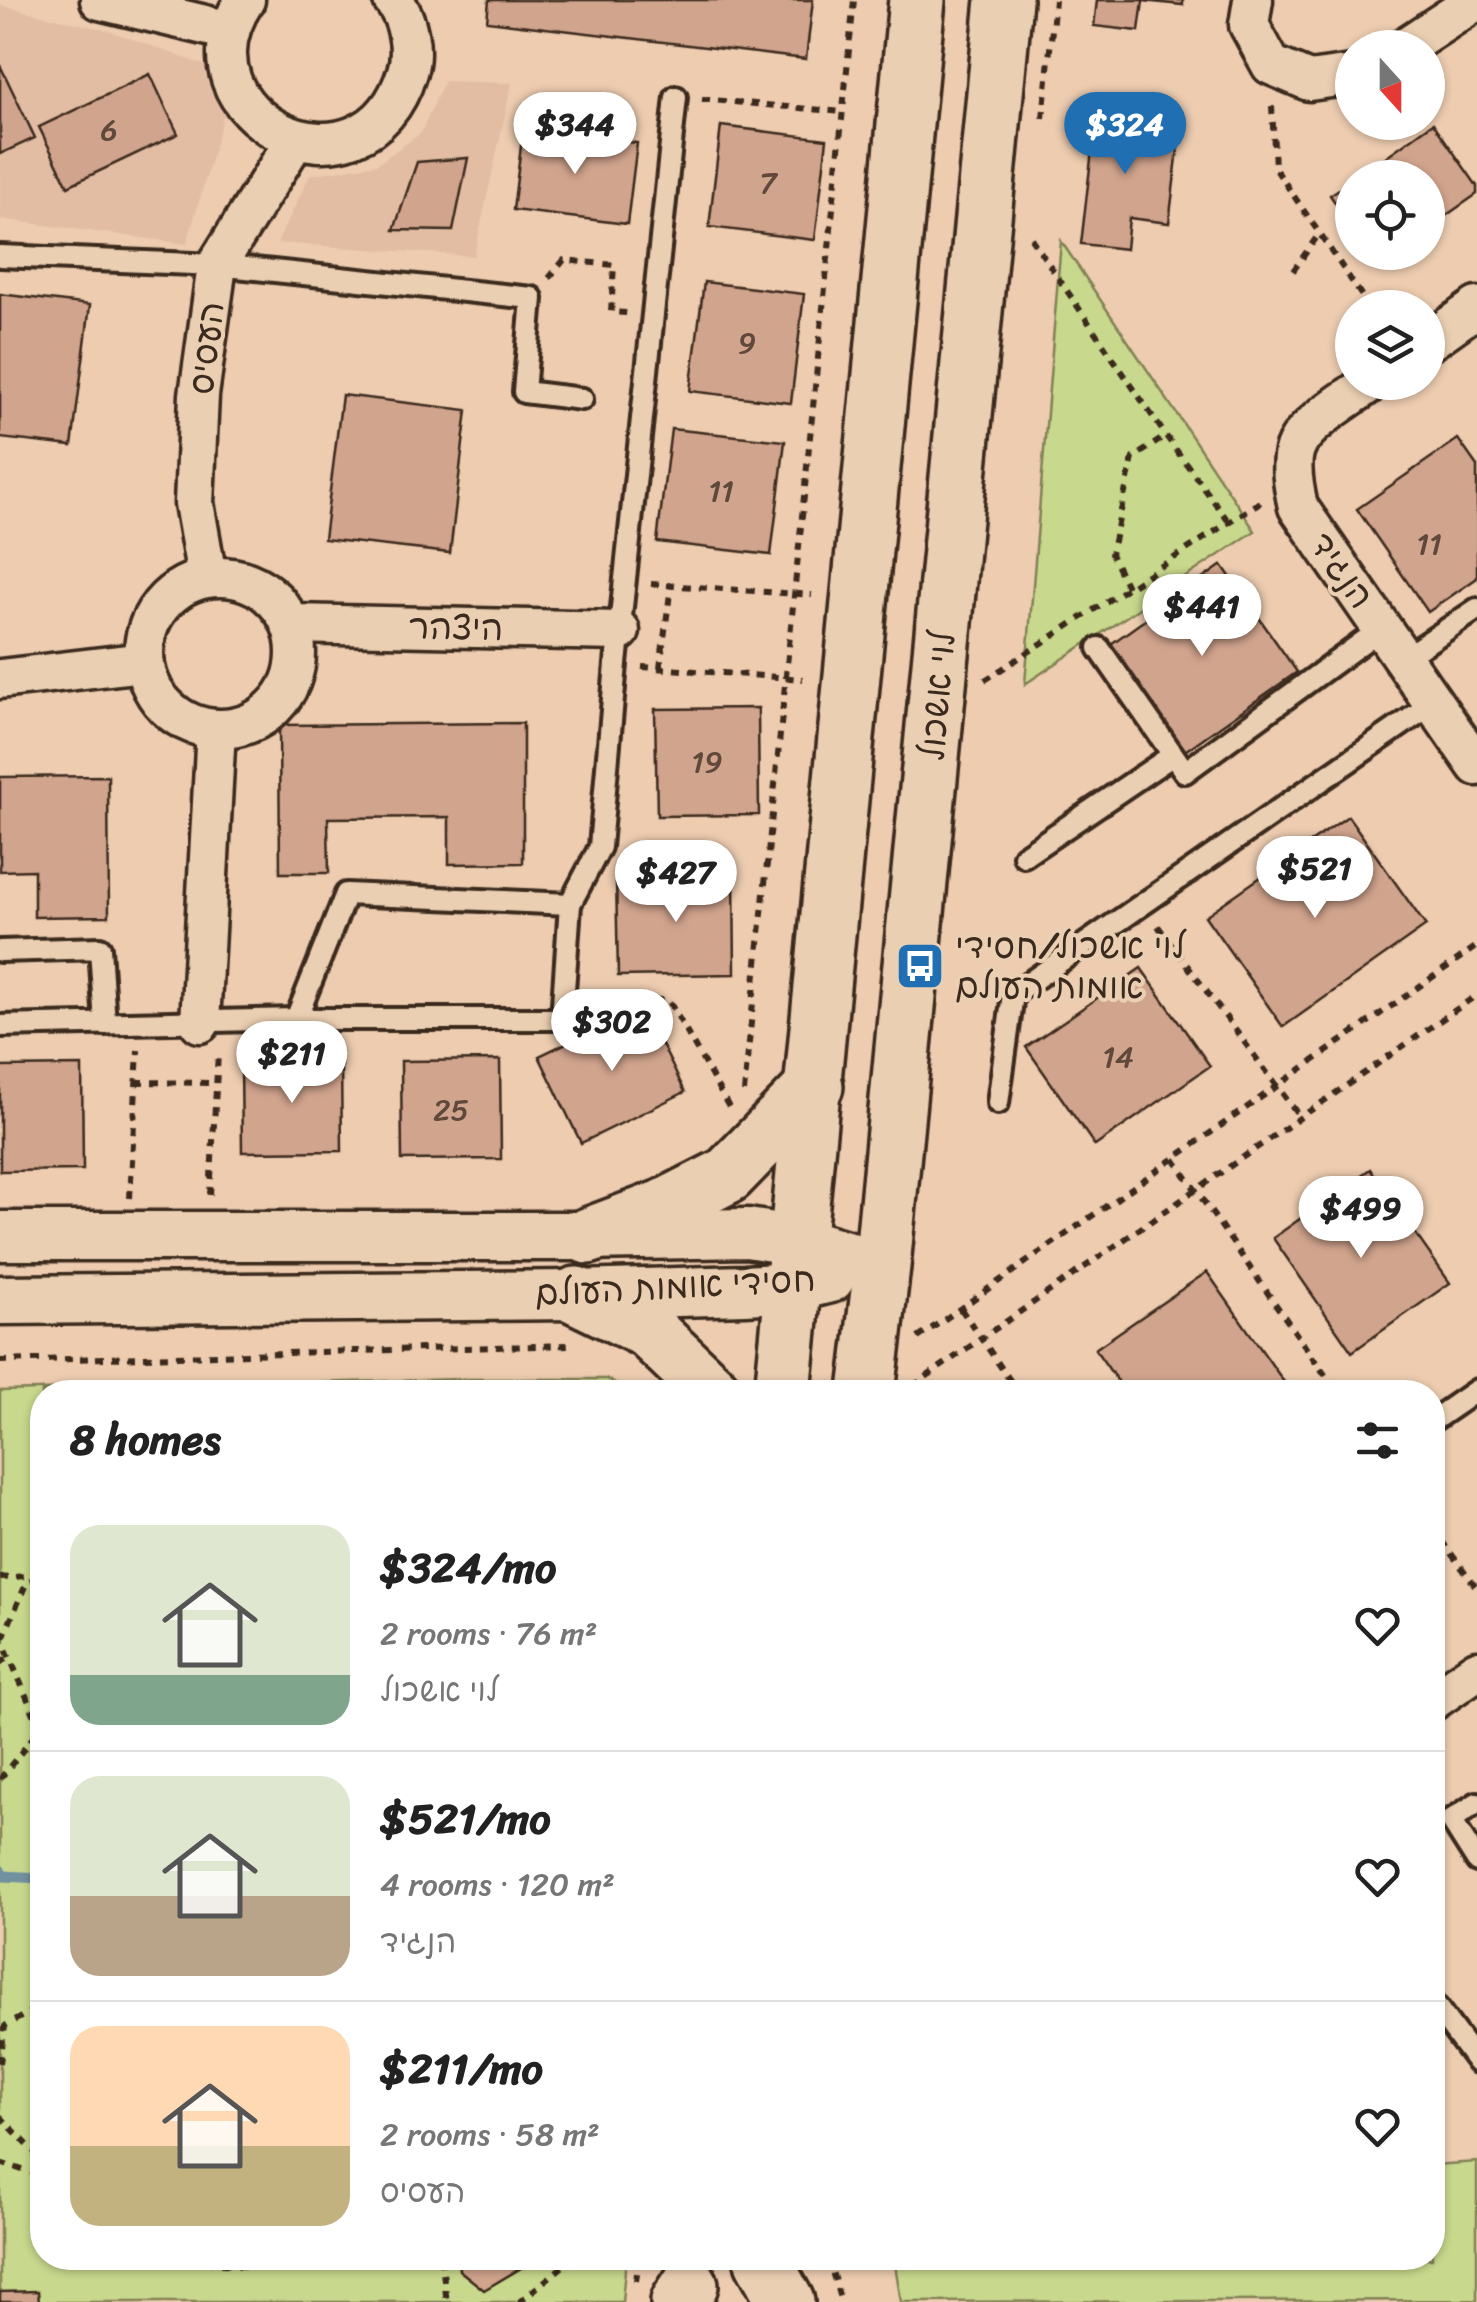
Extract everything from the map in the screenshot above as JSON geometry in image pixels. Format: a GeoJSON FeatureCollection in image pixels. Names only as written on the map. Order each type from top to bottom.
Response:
{"type":"FeatureCollection","features":[{"type":"Feature","properties":{"kind":"main road"},"geometry":{"type":"LineString","coordinates":[[784,1380],[816,1086],[918,0]]}},
{"type":"Feature","properties":{"kind":"main road","name":"לוי אשכול"},"geometry":{"type":"LineString","coordinates":[[868,1380],[1004,0]]}},
{"type":"Feature","properties":{"kind":"main road"},"geometry":{"type":"LineString","coordinates":[[588,1236],[666,1208],[728,1175],[816,1086]]}},
{"type":"Feature","properties":{"kind":"main road"},"geometry":{"type":"LineString","coordinates":[[576,1320],[648,1330],[700,1380]]}},
{"type":"Feature","properties":{"kind":"street"},"geometry":{"type":"LineString","coordinates":[[100,0],[237,16],[228,59],[234,86],[248,111],[270,129],[295,140],[326,144],[356,136],[381,119],[400,94],[409,65],[408,34],[393,0]]}},
{"type":"Feature","properties":{"kind":"street"},"geometry":{"type":"LineString","coordinates":[[1252,0],[1249,25],[1271,65],[1309,81],[1335,77]]}},
{"type":"Feature","properties":{"kind":"street"},"geometry":{"type":"LineString","coordinates":[[1431,30],[1477,0]]}},
{"type":"Feature","properties":{"kind":"street","name":"העסיס"},"geometry":{"type":"LineString","coordinates":[[207,577],[194,503],[200,395],[217,264],[295,140]]}},
{"type":"Feature","properties":{"kind":"street"},"geometry":{"type":"LineString","coordinates":[[1445,330],[1477,307]]}},
{"type":"Feature","properties":{"kind":"street"},"geometry":{"type":"LineString","coordinates":[[1292,482],[1296,445],[1346,400]]}},
{"type":"Feature","properties":{"kind":"street","name":"הנגיד"},"geometry":{"type":"LineString","coordinates":[[1292,482],[1298,507],[1477,766]]}},
{"type":"Feature","properties":{"kind":"street"},"geometry":{"type":"LineString","coordinates":[[207,577],[248,581],[267,591],[292,624],[298,649],[294,674],[283,698],[265,715],[241,726],[216,730],[195,725],[160,701],[149,682],[144,662],[145,638],[152,617],[166,598],[185,585],[207,577]]}},
{"type":"Feature","properties":{"kind":"street","name":"היצהר"},"geometry":{"type":"LineString","coordinates":[[292,624],[618,648]]}},
{"type":"Feature","properties":{"kind":"street"},"geometry":{"type":"LineString","coordinates":[[0,679],[144,662]]}},
{"type":"Feature","properties":{"kind":"street"},"geometry":{"type":"LineString","coordinates":[[210,1023],[216,730]]}},
{"type":"Feature","properties":{"kind":"street","name":"חסידי אומות העולם"},"geometry":{"type":"LineString","coordinates":[[0,1236],[588,1236],[746,1232],[797,1264]]}},
{"type":"Feature","properties":{"kind":"street","name":"חסידי אומות העולם"},"geometry":{"type":"LineString","coordinates":[[0,1300],[576,1320],[797,1264],[882,1266]]}},
{"type":"Feature","properties":{"kind":"street"},"geometry":{"type":"LineString","coordinates":[[1445,1692],[1477,1670]]}},
{"type":"Feature","properties":{"kind":"lane"},"geometry":{"type":"LineString","coordinates":[[0,1026],[296,1019],[562,1019],[570,904],[600,847],[676,97]]}},
{"type":"Feature","properties":{"kind":"lane"},"geometry":{"type":"LineString","coordinates":[[0,256],[217,264],[532,298],[524,392],[582,399]]}},
{"type":"Feature","properties":{"kind":"lane"},"geometry":{"type":"LineString","coordinates":[[1099,648],[1185,772],[1392,644],[1477,609]]}},
{"type":"Feature","properties":{"kind":"lane"},"geometry":{"type":"LineString","coordinates":[[998,1104],[1014,994],[1433,703]]}},
{"type":"Feature","properties":{"kind":"lane"},"geometry":{"type":"LineString","coordinates":[[1024,856],[1173,755]]}},
{"type":"Feature","properties":{"kind":"lane"},"geometry":{"type":"LineString","coordinates":[[296,1019],[346,894],[570,904]]}},
{"type":"Feature","properties":{"kind":"lane"},"geometry":{"type":"LineString","coordinates":[[0,951],[100,948],[105,1024]]}},
{"type":"Feature","properties":{"kind":"lane"},"geometry":{"type":"LineString","coordinates":[[1445,1411],[1477,1390]]}},
{"type":"Feature","properties":{"kind":"lane"},"geometry":{"type":"LineString","coordinates":[[1477,1803],[1450,1820],[1477,1861]]}},
{"type":"Feature","properties":{"kind":"lane"},"geometry":{"type":"LineString","coordinates":[[1445,2019],[1477,2062]]}},
{"type":"Feature","properties":{"kind":"path"},"geometry":{"type":"LineString","coordinates":[[744,1096],[854,0]]}},
{"type":"Feature","properties":{"kind":"path"},"geometry":{"type":"LineString","coordinates":[[1271,65],[1275,168],[1358,290]]}},
{"type":"Feature","properties":{"kind":"path"},"geometry":{"type":"LineString","coordinates":[[676,97],[842,112]]}},
{"type":"Feature","properties":{"kind":"path"},"geometry":{"type":"LineString","coordinates":[[1293,271],[1319,234]]}},
{"type":"Feature","properties":{"kind":"path"},"geometry":{"type":"LineString","coordinates":[[1031,238],[1229,522]]}},
{"type":"Feature","properties":{"kind":"path"},"geometry":{"type":"LineString","coordinates":[[564,260],[614,265],[611,312],[654,314]]}},
{"type":"Feature","properties":{"kind":"path"},"geometry":{"type":"LineString","coordinates":[[1127,587],[1111,554],[1132,458],[1166,436]]}},
{"type":"Feature","properties":{"kind":"path"},"geometry":{"type":"LineString","coordinates":[[985,680],[1292,482]]}},
{"type":"Feature","properties":{"kind":"path"},"geometry":{"type":"LineString","coordinates":[[625,582],[812,595]]}},
{"type":"Feature","properties":{"kind":"path"},"geometry":{"type":"LineString","coordinates":[[660,668],[672,586]]}},
{"type":"Feature","properties":{"kind":"path"},"geometry":{"type":"LineString","coordinates":[[618,648],[660,668],[804,678]]}},
{"type":"Feature","properties":{"kind":"path"},"geometry":{"type":"LineString","coordinates":[[1141,903],[1300,1118]]}},
{"type":"Feature","properties":{"kind":"path"},"geometry":{"type":"LineString","coordinates":[[914,1341],[1477,946]]}},
{"type":"Feature","properties":{"kind":"path"},"geometry":{"type":"LineString","coordinates":[[563,990],[670,1002],[732,1112]]}},
{"type":"Feature","properties":{"kind":"path"},"geometry":{"type":"LineString","coordinates":[[921,1380],[1477,995]]}},
{"type":"Feature","properties":{"kind":"path"},"geometry":{"type":"LineString","coordinates":[[208,1236],[216,1082],[210,1023]]}},
{"type":"Feature","properties":{"kind":"path"},"geometry":{"type":"LineString","coordinates":[[128,1236],[140,1024]]}},
{"type":"Feature","properties":{"kind":"path"},"geometry":{"type":"LineString","coordinates":[[136,1082],[216,1082]]}},
{"type":"Feature","properties":{"kind":"path"},"geometry":{"type":"LineString","coordinates":[[1174,1159],[1329,1380]]}},
{"type":"Feature","properties":{"kind":"path"},"geometry":{"type":"LineString","coordinates":[[960,1309],[1010,1380]]}},
{"type":"Feature","properties":{"kind":"path"},"geometry":{"type":"LineString","coordinates":[[0,1362],[576,1320]]}},
{"type":"Feature","properties":{"kind":"path"},"geometry":{"type":"LineString","coordinates":[[1445,1545],[1477,1588]]}},
{"type":"Feature","properties":{"kind":"path"},"geometry":{"type":"LineString","coordinates":[[0,1578],[30,1574]]}},
{"type":"Feature","properties":{"kind":"path"},"geometry":{"type":"LineString","coordinates":[[30,1581],[1,1637],[30,1702]]}},
{"type":"Feature","properties":{"kind":"path"},"geometry":{"type":"LineString","coordinates":[[0,1663],[10,1657]]}},
{"type":"Feature","properties":{"kind":"path"},"geometry":{"type":"LineString","coordinates":[[0,1779],[30,1741]]}},
{"type":"Feature","properties":{"kind":"path"},"geometry":{"type":"LineString","coordinates":[[0,2063],[6,2026],[30,2012]]}},
{"type":"Feature","properties":{"kind":"path"},"geometry":{"type":"LineString","coordinates":[[0,2116],[30,2147]]}},
{"type":"Feature","properties":{"kind":"path"},"geometry":{"type":"LineString","coordinates":[[0,2163],[30,2172]]}},
{"type":"Feature","properties":{"kind":"path"},"geometry":{"type":"LineString","coordinates":[[443,2270],[447,2302]]}},
{"type":"Feature","properties":{"kind":"path"},"geometry":{"type":"LineString","coordinates":[[519,2302],[558,2270]]}},
{"type":"Feature","properties":{"kind":"path"},"geometry":{"type":"LineString","coordinates":[[832,2270],[841,2302]]}},
{"type":"Feature","properties":{"kind":"shaded area"},"geometry":{"type":"Polygon","coordinates":[[[0,5],[110,31],[215,69],[225,110],[187,244],[0,219],[0,5]]]}},
{"type":"Feature","properties":{"kind":"shaded area"},"geometry":{"type":"Polygon","coordinates":[[[444,81],[512,83],[474,256],[277,243],[310,175],[377,164],[421,133],[444,81]]]}},
{"type":"Feature","properties":{"kind":"green space"},"geometry":{"type":"Polygon","coordinates":[[[1061,241],[1255,531],[1025,684],[1061,241]]]}},
{"type":"Feature","properties":{"kind":"green space"},"geometry":{"type":"Polygon","coordinates":[[[607,1379],[609,1380],[424,1380],[607,1379]]]}},
{"type":"Feature","properties":{"kind":"green space"},"geometry":{"type":"Polygon","coordinates":[[[30,1390],[30,2270],[625,2270],[622,2302],[0,2302],[0,1391],[30,1390]]]}},
{"type":"Feature","properties":{"kind":"green space"},"geometry":{"type":"Polygon","coordinates":[[[1477,2162],[1477,2300],[901,2302],[896,2270],[1445,2270],[1445,2164],[1477,2162]]]}},
{"type":"Feature","properties":{"kind":"building"},"geometry":{"type":"Polygon","coordinates":[[[489,0],[813,0],[806,59],[487,21],[489,0]]]}},
{"type":"Feature","properties":{"kind":"building"},"geometry":{"type":"Polygon","coordinates":[[[1097,0],[1183,0],[1183,5],[1143,1],[1139,31],[1094,26],[1097,0]]]}},
{"type":"Feature","properties":{"kind":"building"},"geometry":{"type":"Polygon","coordinates":[[[0,65],[35,138],[0,154],[0,65]]]}},
{"type":"Feature","properties":{"kind":"building"},"geometry":{"type":"Polygon","coordinates":[[[150,74],[178,134],[68,186],[39,127],[150,74]]]}},
{"type":"Feature","properties":{"kind":"building"},"geometry":{"type":"Polygon","coordinates":[[[1098,99],[1144,105],[1139,145],[1178,149],[1169,223],[1129,218],[1126,249],[1081,244],[1098,99]]]}},
{"type":"Feature","properties":{"kind":"building"},"geometry":{"type":"Polygon","coordinates":[[[721,126],[827,139],[815,240],[709,227],[721,126]]]}},
{"type":"Feature","properties":{"kind":"building"},"geometry":{"type":"Polygon","coordinates":[[[523,130],[637,143],[627,224],[513,210],[523,130]]]}},
{"type":"Feature","properties":{"kind":"building"},"geometry":{"type":"Polygon","coordinates":[[[1409,140],[1445,140],[1477,186],[1477,194],[1445,216],[1445,160],[1381,160],[1409,140]]]}},
{"type":"Feature","properties":{"kind":"building"},"geometry":{"type":"Polygon","coordinates":[[[468,158],[453,231],[394,230],[417,162],[468,158]]]}},
{"type":"Feature","properties":{"kind":"building"},"geometry":{"type":"Polygon","coordinates":[[[704,282],[804,294],[791,403],[690,391],[704,282]]]}},
{"type":"Feature","properties":{"kind":"building"},"geometry":{"type":"Polygon","coordinates":[[[0,294],[90,305],[72,446],[0,438],[0,294]]]}},
{"type":"Feature","properties":{"kind":"building"},"geometry":{"type":"Polygon","coordinates":[[[342,395],[467,410],[450,553],[324,539],[342,395]]]}},
{"type":"Feature","properties":{"kind":"building"},"geometry":{"type":"Polygon","coordinates":[[[671,429],[785,441],[771,555],[657,542],[671,429]]]}},
{"type":"Feature","properties":{"kind":"building"},"geometry":{"type":"Polygon","coordinates":[[[1458,439],[1477,466],[1477,578],[1428,612],[1357,509],[1458,439]]]}},
{"type":"Feature","properties":{"kind":"building"},"geometry":{"type":"Polygon","coordinates":[[[1222,565],[1297,672],[1182,753],[1108,646],[1222,565]]]}},
{"type":"Feature","properties":{"kind":"building"},"geometry":{"type":"Polygon","coordinates":[[[758,708],[759,815],[657,816],[655,709],[758,708]]]}},
{"type":"Feature","properties":{"kind":"building"},"geometry":{"type":"Polygon","coordinates":[[[523,723],[523,863],[449,864],[449,817],[328,818],[329,873],[280,873],[279,725],[523,723]]]}},
{"type":"Feature","properties":{"kind":"building"},"geometry":{"type":"Polygon","coordinates":[[[108,776],[109,916],[34,917],[34,870],[0,871],[0,777],[108,776]]]}},
{"type":"Feature","properties":{"kind":"building"},"geometry":{"type":"Polygon","coordinates":[[[1348,816],[1426,926],[1283,1027],[1205,916],[1348,816]]]}},
{"type":"Feature","properties":{"kind":"building"},"geometry":{"type":"Polygon","coordinates":[[[734,874],[735,974],[618,976],[616,876],[734,874]]]}},
{"type":"Feature","properties":{"kind":"building"},"geometry":{"type":"Polygon","coordinates":[[[1141,968],[1210,1066],[1095,1146],[1026,1047],[1141,968]]]}},
{"type":"Feature","properties":{"kind":"building"},"geometry":{"type":"Polygon","coordinates":[[[643,1006],[685,1092],[581,1143],[539,1056],[643,1006]]]}},
{"type":"Feature","properties":{"kind":"building"},"geometry":{"type":"Polygon","coordinates":[[[500,1060],[501,1159],[402,1160],[401,1061],[500,1060]]]}},
{"type":"Feature","properties":{"kind":"building"},"geometry":{"type":"Polygon","coordinates":[[[341,1061],[342,1151],[242,1152],[241,1062],[341,1061]]]}},
{"type":"Feature","properties":{"kind":"building"},"geometry":{"type":"Polygon","coordinates":[[[82,1066],[83,1170],[0,1171],[0,1067],[82,1066]]]}},
{"type":"Feature","properties":{"kind":"building"},"geometry":{"type":"Polygon","coordinates":[[[1370,1169],[1450,1283],[1352,1352],[1273,1238],[1370,1169]]]}},
{"type":"Feature","properties":{"kind":"building"},"geometry":{"type":"Polygon","coordinates":[[[1207,1272],[1283,1380],[1117,1380],[1095,1349],[1207,1272]]]}},
{"type":"Feature","properties":{"kind":"building"},"geometry":{"type":"Polygon","coordinates":[[[459,2270],[518,2270],[484,2290],[459,2270]]]}},
{"type":"Feature","properties":{"kind":"building"},"geometry":{"type":"Polygon","coordinates":[[[38,2291],[39,2302],[0,2302],[0,2292],[38,2291]]]}},
{"type":"Feature","properties":{"kind":"waterway"},"geometry":{"type":"LineString","coordinates":[[0,1870],[3,1876],[30,1877]]}},
{"type":"Feature","properties":{"kind":"place","name":"לוי אשכול/חסידי אומות העולם"},"geometry":{"type":"Point","coordinates":[920,966]}}]}
